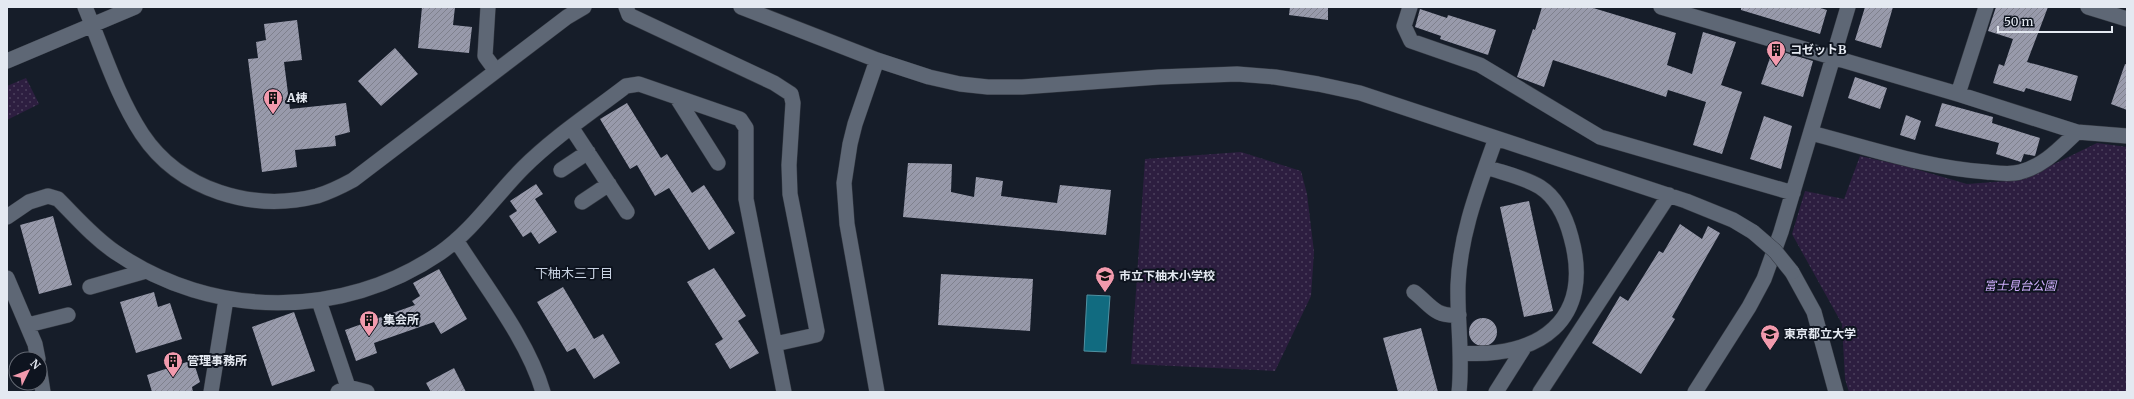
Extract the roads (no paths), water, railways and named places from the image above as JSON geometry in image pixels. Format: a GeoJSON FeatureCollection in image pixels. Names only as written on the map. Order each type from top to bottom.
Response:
{"type":"FeatureCollection","features":[{"type":"Feature","properties":{"kind":"street"},"geometry":{"type":"LineString","coordinates":[[85,7],[126,107],[143,135],[155,151],[180,172],[208,188],[237,198],[271,202],[317,196],[353,180],[580,8]]}},
{"type":"Feature","properties":{"kind":"street"},"geometry":{"type":"LineString","coordinates":[[7,61],[135,7]]}},
{"type":"Feature","properties":{"kind":"street"},"geometry":{"type":"LineString","coordinates":[[488,7],[485,56],[496,71]]}},
{"type":"Feature","properties":{"kind":"street"},"geometry":{"type":"LineString","coordinates":[[626,7],[629,15],[774,83],[791,94],[793,103],[789,165],[790,194],[817,330],[816,335],[775,344]]}},
{"type":"Feature","properties":{"kind":"street"},"geometry":{"type":"LineString","coordinates":[[741,7],[877,60],[929,77],[988,87],[1022,87],[1198,75],[1275,77],[1360,93],[1712,210],[1753,232],[1775,251],[1792,272],[1814,312],[1836,392]]}},
{"type":"Feature","properties":{"kind":"street"},"geometry":{"type":"LineString","coordinates":[[1410,7],[1404,26],[1411,41],[1480,65],[1600,137],[1793,193]]}},
{"type":"Feature","properties":{"kind":"street"},"geometry":{"type":"LineString","coordinates":[[1661,7],[1833,59],[1958,94],[2077,132],[2127,136]]}},
{"type":"Feature","properties":{"kind":"street"},"geometry":{"type":"LineString","coordinates":[[1695,392],[1749,307],[1764,279],[1812,133],[1848,7]]}},
{"type":"Feature","properties":{"kind":"street"},"geometry":{"type":"LineString","coordinates":[[1958,94],[1986,7]]}},
{"type":"Feature","properties":{"kind":"street"},"geometry":{"type":"LineString","coordinates":[[2088,7],[2127,19]]}},
{"type":"Feature","properties":{"kind":"street"},"geometry":{"type":"LineString","coordinates":[[877,60],[855,124],[850,144],[844,183],[847,224],[877,392]]}},
{"type":"Feature","properties":{"kind":"street"},"geometry":{"type":"LineString","coordinates":[[7,217],[29,202],[48,196],[58,199],[114,251],[146,271],[173,282],[226,299],[287,303],[319,301],[359,292],[408,272],[440,253],[469,229],[522,169],[547,146],[626,86],[639,84],[740,118],[746,128],[746,199],[784,392]]}},
{"type":"Feature","properties":{"kind":"street"},"geometry":{"type":"LineString","coordinates":[[677,98],[718,163]]}},
{"type":"Feature","properties":{"kind":"street"},"geometry":{"type":"LineString","coordinates":[[572,127],[610,184],[626,212]]}},
{"type":"Feature","properties":{"kind":"street"},"geometry":{"type":"LineString","coordinates":[[1812,133],[1898,156],[1964,171],[2002,173],[2020,172],[2048,160],[2077,132]]}},
{"type":"Feature","properties":{"kind":"street"},"geometry":{"type":"LineString","coordinates":[[1459,392],[1461,353],[1458,284],[1465,233],[1496,138]]}},
{"type":"Feature","properties":{"kind":"street"},"geometry":{"type":"LineString","coordinates":[[561,170],[588,152]]}},
{"type":"Feature","properties":{"kind":"street"},"geometry":{"type":"LineString","coordinates":[[1461,353],[1500,353],[1525,346],[1555,327],[1570,306],[1577,280],[1578,267],[1569,226],[1559,206],[1540,187],[1486,167]]}},
{"type":"Feature","properties":{"kind":"street"},"geometry":{"type":"LineString","coordinates":[[582,202],[610,184]]}},
{"type":"Feature","properties":{"kind":"street"},"geometry":{"type":"LineString","coordinates":[[1540,392],[1669,195]]}},
{"type":"Feature","properties":{"kind":"street"},"geometry":{"type":"LineString","coordinates":[[456,240],[524,348],[539,377],[543,392]]}},
{"type":"Feature","properties":{"kind":"street"},"geometry":{"type":"LineString","coordinates":[[90,287],[146,271]]}},
{"type":"Feature","properties":{"kind":"street"},"geometry":{"type":"LineString","coordinates":[[7,278],[28,326],[36,351]]}},
{"type":"Feature","properties":{"kind":"street"},"geometry":{"type":"LineString","coordinates":[[1414,292],[1439,314],[1446,316],[1459,315]]}},
{"type":"Feature","properties":{"kind":"street"},"geometry":{"type":"LineString","coordinates":[[211,392],[226,299]]}},
{"type":"Feature","properties":{"kind":"street"},"geometry":{"type":"LineString","coordinates":[[319,301],[343,389],[367,392]]}},
{"type":"Feature","properties":{"kind":"street"},"geometry":{"type":"LineString","coordinates":[[28,326],[68,315]]}},
{"type":"Feature","properties":{"kind":"street"},"geometry":{"type":"LineString","coordinates":[[1496,392],[1525,346]]}},
{"type":"Feature","properties":{"kind":"water"},"geometry":{"type":"Polygon","coordinates":[[[1087,295],[1110,296],[1106,352],[1084,351],[1087,295]]]}},
{"type":"Feature","properties":{"kind":"place","name":"コゼットB"},"geometry":{"type":"Point","coordinates":[1776,67]}},
{"type":"Feature","properties":{"kind":"place","name":"A棟"},"geometry":{"type":"Point","coordinates":[273,115]}},
{"type":"Feature","properties":{"kind":"place","name":"市立下柚木小学校"},"geometry":{"type":"Point","coordinates":[1105,293]}},
{"type":"Feature","properties":{"kind":"place","name":"集会所"},"geometry":{"type":"Point","coordinates":[369,337]}},
{"type":"Feature","properties":{"kind":"place","name":"東京都立大学"},"geometry":{"type":"Point","coordinates":[1770,351]}},
{"type":"Feature","properties":{"kind":"place","name":"管理事務所"},"geometry":{"type":"Point","coordinates":[173,378]}},
{"type":"Feature","properties":{"kind":"district","name":"下柚木三丁目"},"geometry":{"type":"Point","coordinates":[574,273]}},
{"type":"Feature","properties":{"kind":"park label","name":"富士見台公園"},"geometry":{"type":"Point","coordinates":[2020,286]}}]}
